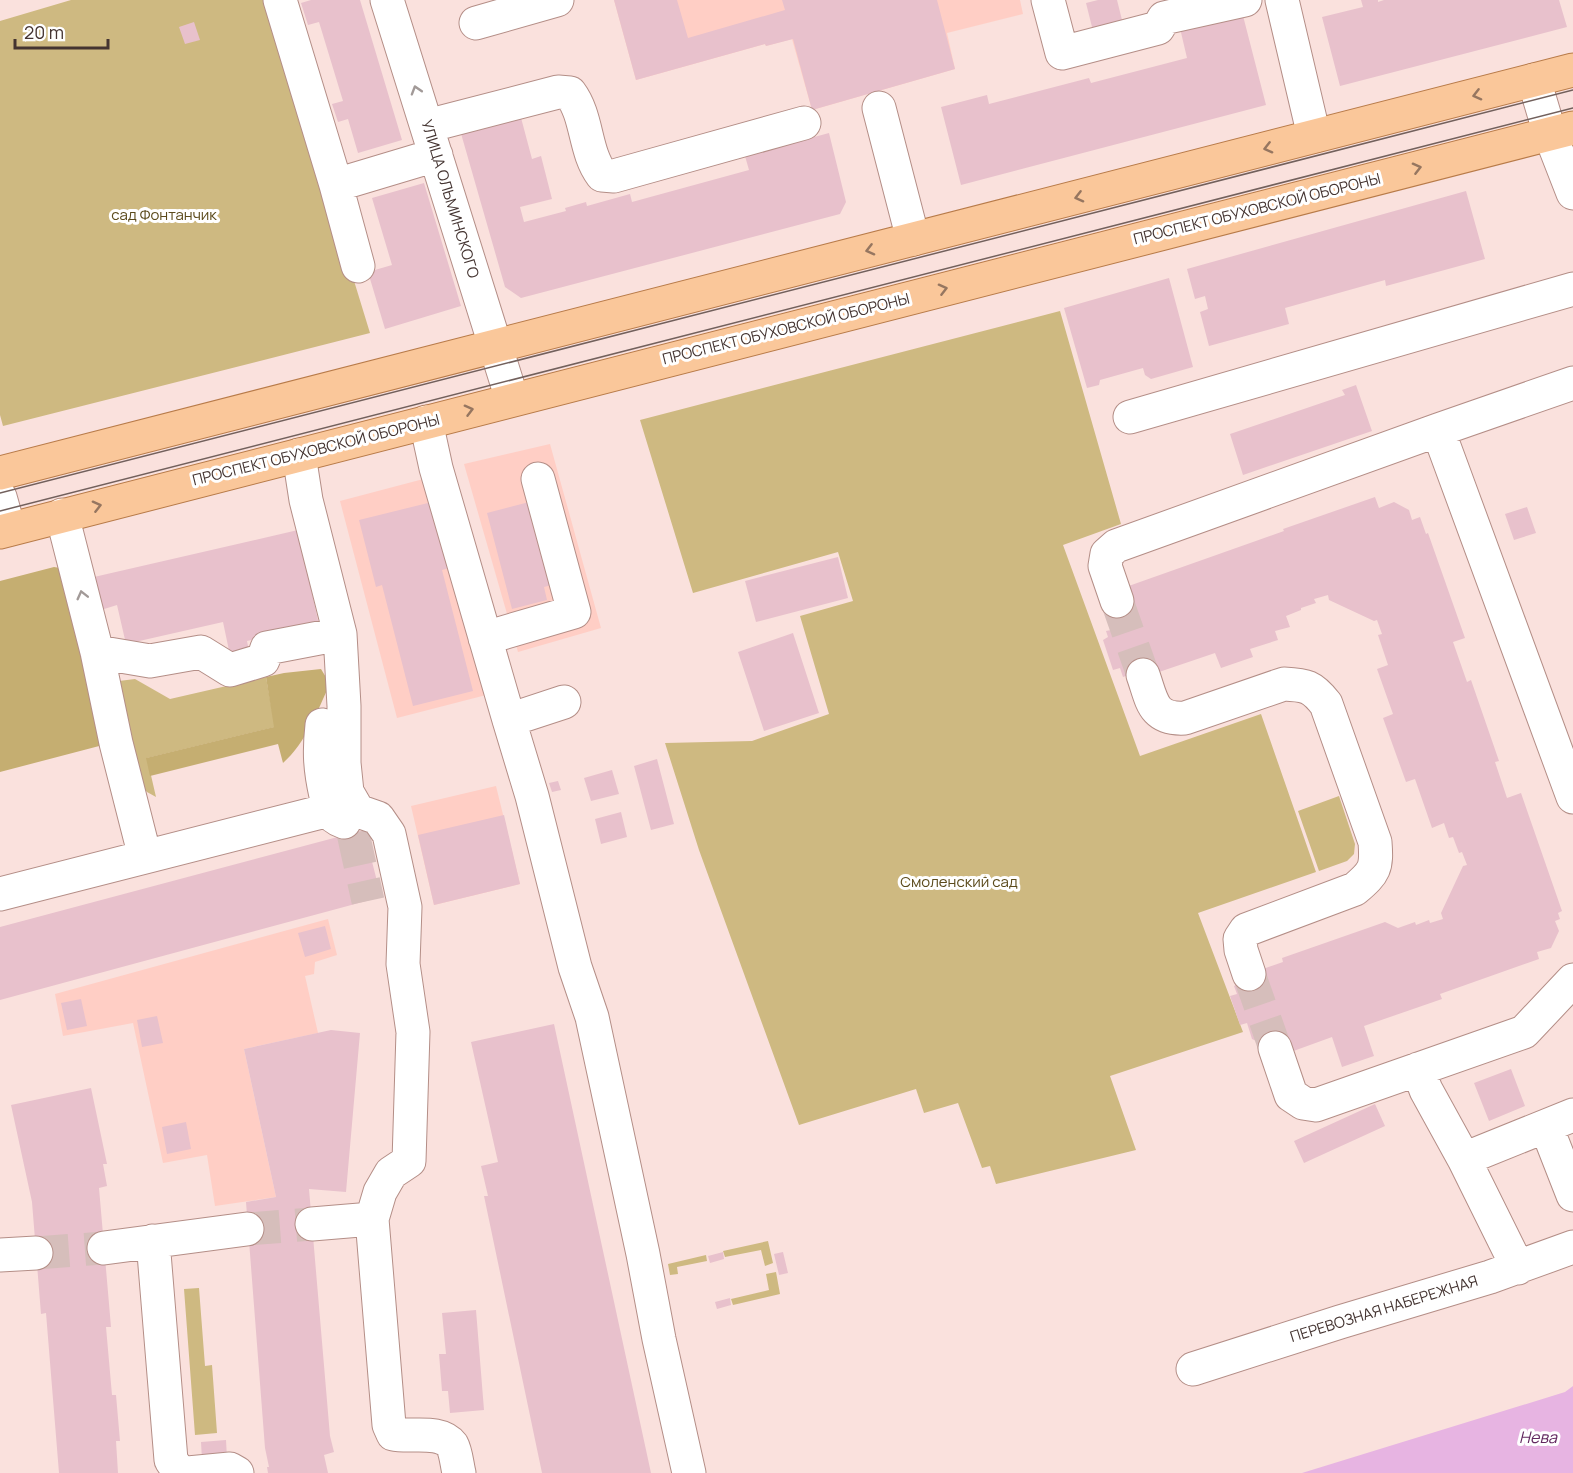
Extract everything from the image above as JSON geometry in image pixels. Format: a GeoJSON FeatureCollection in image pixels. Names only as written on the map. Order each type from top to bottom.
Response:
{"type":"FeatureCollection","features":[{"type":"Feature","properties":{"kind":"main road"},"geometry":{"type":"LineString","coordinates":[[0,473],[1573,70]]}},
{"type":"Feature","properties":{"kind":"main road","name":"ПРОСПЕКТ ОБУХОВСКОЙ ОБОРОНЫ"},"geometry":{"type":"LineString","coordinates":[[5,530],[1561,131]]}},
{"type":"Feature","properties":{"kind":"street"},"geometry":{"type":"LineString","coordinates":[[280,0],[358,266]]}},
{"type":"Feature","properties":{"kind":"street","name":"УЛИЦА ОЛЬМИНСКОГО"},"geometry":{"type":"LineString","coordinates":[[387,0],[513,399]]}},
{"type":"Feature","properties":{"kind":"street"},"geometry":{"type":"LineString","coordinates":[[476,23],[557,0]]}},
{"type":"Feature","properties":{"kind":"street"},"geometry":{"type":"LineString","coordinates":[[1048,0],[1062,53],[1158,28],[1164,18],[1245,0]]}},
{"type":"Feature","properties":{"kind":"street"},"geometry":{"type":"LineString","coordinates":[[1282,0],[1314,136]]}},
{"type":"Feature","properties":{"kind":"street"},"geometry":{"type":"LineString","coordinates":[[1534,80],[1561,131],[1573,193]]}},
{"type":"Feature","properties":{"kind":"street"},"geometry":{"type":"LineString","coordinates":[[336,185],[431,141],[558,92],[570,93],[578,103],[595,165],[602,174],[614,176],[804,123]]}},
{"type":"Feature","properties":{"kind":"street"},"geometry":{"type":"LineString","coordinates":[[879,108],[913,239]]}},
{"type":"Feature","properties":{"kind":"street"},"geometry":{"type":"LineString","coordinates":[[1130,417],[1573,289]]}},
{"type":"Feature","properties":{"kind":"street"},"geometry":{"type":"LineString","coordinates":[[1117,601],[1105,566],[1107,554],[1116,546],[1573,383]]}},
{"type":"Feature","properties":{"kind":"street"},"geometry":{"type":"LineString","coordinates":[[426,422],[436,468],[532,796],[575,967],[592,1017],[689,1473]]}},
{"type":"Feature","properties":{"kind":"street"},"geometry":{"type":"LineString","coordinates":[[1438,430],[1573,796]]}},
{"type":"Feature","properties":{"kind":"street"},"geometry":{"type":"LineString","coordinates":[[299,455],[306,500],[340,634],[347,792],[358,811],[378,818],[389,834],[405,907],[403,964],[413,1032],[409,1161],[391,1173],[380,1192],[372,1219],[390,1425],[393,1434],[404,1436],[426,1434],[443,1437],[453,1446],[459,1473]]}},
{"type":"Feature","properties":{"kind":"street"},"geometry":{"type":"LineString","coordinates":[[485,638],[574,612],[538,479]]}},
{"type":"Feature","properties":{"kind":"street"},"geometry":{"type":"LineString","coordinates":[[0,497],[5,530]]}},
{"type":"Feature","properties":{"kind":"street"},"geometry":{"type":"LineString","coordinates":[[62,515],[145,857]]}},
{"type":"Feature","properties":{"kind":"street"},"geometry":{"type":"LineString","coordinates":[[97,652],[150,661],[201,652],[230,670],[263,660],[267,648],[340,634]]}},
{"type":"Feature","properties":{"kind":"street"},"geometry":{"type":"LineString","coordinates":[[1143,675],[1154,705],[1162,715],[1173,719],[1185,718],[1284,684],[1301,684],[1316,691],[1326,704],[1355,785],[1375,842],[1377,861],[1369,877],[1355,889],[1246,930],[1240,939],[1249,974]]}},
{"type":"Feature","properties":{"kind":"street"},"geometry":{"type":"LineString","coordinates":[[508,720],[564,702]]}},
{"type":"Feature","properties":{"kind":"street"},"geometry":{"type":"LineString","coordinates":[[322,725],[320,768],[329,810],[337,819],[345,822],[353,833]]}},
{"type":"Feature","properties":{"kind":"street"},"geometry":{"type":"LineString","coordinates":[[0,894],[329,810]]}},
{"type":"Feature","properties":{"kind":"street"},"geometry":{"type":"LineString","coordinates":[[1275,1048],[1291,1095],[1303,1103],[1316,1105],[1524,1032],[1573,981]]}},
{"type":"Feature","properties":{"kind":"street"},"geometry":{"type":"LineString","coordinates":[[1418,1069],[1426,1090],[1464,1159],[1518,1268]]}},
{"type":"Feature","properties":{"kind":"street"},"geometry":{"type":"LineString","coordinates":[[1464,1159],[1560,1121],[1573,1195]]}},
{"type":"Feature","properties":{"kind":"street"},"geometry":{"type":"LineString","coordinates":[[312,1224],[372,1219]]}},
{"type":"Feature","properties":{"kind":"street"},"geometry":{"type":"LineString","coordinates":[[104,1248],[247,1229]]}},
{"type":"Feature","properties":{"kind":"street"},"geometry":{"type":"LineString","coordinates":[[153,1241],[171,1460],[177,1469],[187,1473],[230,1469],[237,1473]]}},
{"type":"Feature","properties":{"kind":"street"},"geometry":{"type":"LineString","coordinates":[[1,1246],[36,1253]]}},
{"type":"Feature","properties":{"kind":"street","name":"ПЕРЕВОЗНАЯ НАБЕРЕЖНАЯ"},"geometry":{"type":"LineString","coordinates":[[1193,1369],[1518,1268],[1573,1247]]}},
{"type":"Feature","properties":{"kind":"shaded area"},"geometry":{"type":"Polygon","coordinates":[[[614,0],[1020,0],[1023,14],[947,33],[955,69],[812,110],[792,39],[766,46],[765,44],[636,80],[614,0]]]}},
{"type":"Feature","properties":{"kind":"shaded area"},"geometry":{"type":"Polygon","coordinates":[[[550,444],[601,628],[518,652],[464,464],[550,444]]]}},
{"type":"Feature","properties":{"kind":"shaded area"},"geometry":{"type":"Polygon","coordinates":[[[431,477],[490,694],[397,718],[340,501],[431,477]]]}},
{"type":"Feature","properties":{"kind":"shaded area"},"geometry":{"type":"Polygon","coordinates":[[[54,567],[60,568],[103,745],[0,772],[0,581],[54,567]]]}},
{"type":"Feature","properties":{"kind":"shaded area"},"geometry":{"type":"Polygon","coordinates":[[[321,669],[330,684],[305,736],[283,763],[278,744],[150,776],[146,758],[274,727],[266,677],[321,669]]]}},
{"type":"Feature","properties":{"kind":"shaded area"},"geometry":{"type":"Polygon","coordinates":[[[496,786],[520,884],[434,905],[411,806],[496,786]]]}},
{"type":"Feature","properties":{"kind":"shaded area"},"geometry":{"type":"Polygon","coordinates":[[[328,919],[337,955],[315,962],[314,974],[305,976],[318,1033],[244,1049],[276,1197],[215,1206],[207,1155],[163,1163],[133,1023],[63,1036],[55,994],[328,919]]]}},
{"type":"Feature","properties":{"kind":"green space","name":"сад Фонтанчик"},"geometry":{"type":"Polygon","coordinates":[[[71,0],[268,0],[370,333],[3,426],[0,415],[0,21],[71,0]]]}},
{"type":"Feature","properties":{"kind":"green space","name":"Смоленский сад"},"geometry":{"type":"Polygon","coordinates":[[[1060,311],[1121,524],[1063,545],[1140,756],[1261,714],[1316,872],[1198,913],[1243,1032],[1110,1076],[1136,1150],[996,1184],[990,1166],[982,1168],[958,1103],[924,1113],[916,1089],[799,1125],[699,850],[665,743],[752,741],[829,714],[800,616],[853,601],[838,552],[693,593],[640,420],[1060,311]]]}},
{"type":"Feature","properties":{"kind":"green space"},"geometry":{"type":"Polygon","coordinates":[[[266,677],[275,727],[147,758],[156,797],[147,792],[136,780],[119,681],[135,679],[170,699],[266,677]]]}},
{"type":"Feature","properties":{"kind":"green space"},"geometry":{"type":"Polygon","coordinates":[[[1339,796],[1355,844],[1354,854],[1347,861],[1319,871],[1298,811],[1339,796]]]}},
{"type":"Feature","properties":{"kind":"green space"},"geometry":{"type":"Polygon","coordinates":[[[768,1241],[773,1263],[765,1266],[761,1250],[725,1257],[723,1251],[768,1241]]]}},
{"type":"Feature","properties":{"kind":"green space"},"geometry":{"type":"Polygon","coordinates":[[[706,1255],[707,1261],[677,1267],[678,1274],[670,1275],[668,1264],[706,1255]]]}},
{"type":"Feature","properties":{"kind":"green space"},"geometry":{"type":"Polygon","coordinates":[[[776,1272],[780,1294],[733,1305],[731,1299],[769,1290],[766,1274],[776,1272]]]}},
{"type":"Feature","properties":{"kind":"green space"},"geometry":{"type":"Polygon","coordinates":[[[199,1288],[205,1366],[212,1365],[217,1433],[195,1435],[184,1289],[199,1288]]]}},
{"type":"Feature","properties":{"kind":"water","name":"Нева"},"geometry":{"type":"Polygon","coordinates":[[[1573,1386],[1573,1473],[1302,1473],[1565,1392],[1573,1386]]]}},
{"type":"Feature","properties":{"kind":"building"},"geometry":{"type":"Polygon","coordinates":[[[311,0],[360,0],[402,140],[358,153],[348,119],[338,122],[332,104],[343,101],[319,22],[308,25],[301,3],[311,0]]]}},
{"type":"Feature","properties":{"kind":"building"},"geometry":{"type":"Polygon","coordinates":[[[614,0],[677,0],[688,38],[785,10],[782,0],[937,0],[955,69],[812,110],[793,39],[766,46],[765,44],[636,80],[614,0]]]}},
{"type":"Feature","properties":{"kind":"building"},"geometry":{"type":"Polygon","coordinates":[[[1098,0],[1117,0],[1124,28],[1094,35],[1086,3],[1098,0]]]}},
{"type":"Feature","properties":{"kind":"building"},"geometry":{"type":"Polygon","coordinates":[[[1361,0],[1378,0],[1378,2],[1384,0],[1559,0],[1567,27],[1340,86],[1322,17],[1363,7],[1361,0]]]}},
{"type":"Feature","properties":{"kind":"building"},"geometry":{"type":"Polygon","coordinates":[[[1241,8],[1266,105],[961,185],[941,107],[987,95],[989,104],[1089,78],[1091,83],[1187,58],[1179,24],[1241,8]]]}},
{"type":"Feature","properties":{"kind":"building"},"geometry":{"type":"Polygon","coordinates":[[[194,22],[200,40],[185,44],[179,27],[194,22]]]}},
{"type":"Feature","properties":{"kind":"building"},"geometry":{"type":"Polygon","coordinates":[[[520,114],[532,159],[541,156],[552,199],[520,207],[524,222],[566,211],[565,208],[586,202],[587,206],[630,194],[632,202],[749,170],[745,156],[829,133],[846,202],[840,214],[521,298],[505,287],[460,130],[520,114]]]}},
{"type":"Feature","properties":{"kind":"building"},"geometry":{"type":"Polygon","coordinates":[[[424,183],[461,306],[385,329],[368,272],[392,265],[372,198],[424,183]]]}},
{"type":"Feature","properties":{"kind":"building"},"geometry":{"type":"Polygon","coordinates":[[[1466,191],[1485,259],[1386,286],[1385,280],[1285,308],[1289,324],[1209,346],[1200,312],[1208,309],[1205,296],[1195,299],[1187,269],[1466,191]]]}},
{"type":"Feature","properties":{"kind":"building"},"geometry":{"type":"Polygon","coordinates":[[[1169,278],[1193,367],[1151,379],[1145,375],[1143,368],[1100,380],[1099,385],[1087,388],[1064,308],[1169,278]]]}},
{"type":"Feature","properties":{"kind":"building"},"geometry":{"type":"Polygon","coordinates":[[[1356,385],[1372,431],[1243,475],[1230,434],[1345,395],[1342,390],[1356,385]]]}},
{"type":"Feature","properties":{"kind":"building"},"geometry":{"type":"Polygon","coordinates":[[[1375,497],[1379,508],[1394,502],[1409,510],[1412,520],[1420,517],[1426,534],[1428,533],[1465,638],[1453,642],[1467,682],[1471,680],[1499,761],[1495,762],[1507,798],[1521,793],[1562,911],[1558,913],[1560,919],[1555,921],[1559,931],[1551,948],[1537,952],[1539,959],[1440,994],[1442,999],[1364,1026],[1374,1056],[1342,1067],[1332,1037],[1288,1053],[1252,1039],[1247,1023],[1240,1025],[1230,996],[1237,994],[1234,986],[1248,980],[1246,975],[1283,962],[1282,958],[1385,922],[1398,928],[1415,922],[1416,925],[1429,920],[1430,923],[1443,919],[1441,913],[1463,866],[1467,865],[1453,837],[1449,838],[1444,823],[1432,828],[1415,779],[1406,782],[1383,718],[1393,714],[1377,669],[1388,665],[1378,635],[1382,634],[1377,620],[1374,621],[1329,600],[1328,595],[1314,599],[1316,603],[1286,616],[1290,627],[1275,631],[1278,640],[1250,649],[1253,657],[1221,668],[1215,653],[1159,672],[1138,672],[1123,677],[1120,668],[1113,670],[1103,640],[1108,637],[1106,631],[1111,630],[1106,617],[1123,588],[1375,497]]]}},
{"type":"Feature","properties":{"kind":"building"},"geometry":{"type":"Polygon","coordinates":[[[533,501],[555,584],[544,587],[547,600],[512,609],[487,513],[533,501]]]}},
{"type":"Feature","properties":{"kind":"building"},"geometry":{"type":"Polygon","coordinates":[[[432,502],[449,568],[442,570],[473,691],[413,706],[382,585],[376,587],[359,520],[432,502]]]}},
{"type":"Feature","properties":{"kind":"building"},"geometry":{"type":"Polygon","coordinates":[[[1527,507],[1536,533],[1514,540],[1505,514],[1527,507]]]}},
{"type":"Feature","properties":{"kind":"building"},"geometry":{"type":"Polygon","coordinates":[[[298,530],[319,625],[247,641],[250,656],[231,660],[223,622],[126,644],[117,605],[101,610],[94,577],[298,530]]]}},
{"type":"Feature","properties":{"kind":"building"},"geometry":{"type":"Polygon","coordinates":[[[838,557],[848,598],[756,622],[745,581],[838,557]]]}},
{"type":"Feature","properties":{"kind":"building"},"geometry":{"type":"Polygon","coordinates":[[[793,633],[819,713],[764,731],[738,652],[793,633]]]}},
{"type":"Feature","properties":{"kind":"building"},"geometry":{"type":"Polygon","coordinates":[[[657,759],[674,824],[651,830],[634,766],[657,759]]]}},
{"type":"Feature","properties":{"kind":"building"},"geometry":{"type":"Polygon","coordinates":[[[612,770],[619,794],[591,801],[584,778],[612,770]]]}},
{"type":"Feature","properties":{"kind":"building"},"geometry":{"type":"Polygon","coordinates":[[[558,781],[561,790],[552,792],[549,783],[558,781]]]}},
{"type":"Feature","properties":{"kind":"building"},"geometry":{"type":"Polygon","coordinates":[[[621,812],[627,837],[601,844],[595,819],[621,812]]]}},
{"type":"Feature","properties":{"kind":"building"},"geometry":{"type":"Polygon","coordinates":[[[504,815],[520,884],[434,905],[418,835],[504,815]]]}},
{"type":"Feature","properties":{"kind":"building"},"geometry":{"type":"Polygon","coordinates":[[[364,830],[381,897],[0,1000],[0,927],[364,830]]]}},
{"type":"Feature","properties":{"kind":"building"},"geometry":{"type":"Polygon","coordinates":[[[325,926],[331,949],[305,957],[298,933],[325,926]]]}},
{"type":"Feature","properties":{"kind":"building"},"geometry":{"type":"Polygon","coordinates":[[[81,999],[87,1026],[67,1030],[61,1003],[81,999]]]}},
{"type":"Feature","properties":{"kind":"building"},"geometry":{"type":"Polygon","coordinates":[[[157,1016],[163,1043],[142,1047],[137,1020],[157,1016]]]}},
{"type":"Feature","properties":{"kind":"building"},"geometry":{"type":"Polygon","coordinates":[[[554,1024],[651,1473],[542,1473],[484,1196],[488,1196],[481,1166],[498,1162],[471,1042],[554,1024]]]}},
{"type":"Feature","properties":{"kind":"building"},"geometry":{"type":"Polygon","coordinates":[[[331,1030],[360,1033],[346,1192],[309,1189],[330,1436],[334,1452],[324,1455],[328,1473],[268,1473],[246,1202],[276,1197],[244,1049],[331,1030]]]}},
{"type":"Feature","properties":{"kind":"building"},"geometry":{"type":"Polygon","coordinates":[[[1511,1069],[1525,1106],[1489,1121],[1474,1083],[1511,1069]]]}},
{"type":"Feature","properties":{"kind":"building"},"geometry":{"type":"Polygon","coordinates":[[[91,1088],[107,1164],[103,1164],[107,1186],[99,1188],[111,1327],[106,1327],[112,1395],[116,1395],[120,1441],[116,1441],[118,1473],[59,1473],[46,1313],[41,1314],[32,1202],[11,1105],[91,1088]]]}},
{"type":"Feature","properties":{"kind":"building"},"geometry":{"type":"Polygon","coordinates":[[[1375,1104],[1385,1126],[1304,1163],[1294,1141],[1375,1104]]]}},
{"type":"Feature","properties":{"kind":"building"},"geometry":{"type":"Polygon","coordinates":[[[186,1122],[191,1149],[167,1154],[162,1127],[186,1122]]]}},
{"type":"Feature","properties":{"kind":"building"},"geometry":{"type":"Polygon","coordinates":[[[723,1252],[724,1259],[710,1263],[708,1256],[723,1252]]]}},
{"type":"Feature","properties":{"kind":"building"},"geometry":{"type":"Polygon","coordinates":[[[783,1252],[788,1273],[779,1275],[774,1254],[783,1252]]]}},
{"type":"Feature","properties":{"kind":"building"},"geometry":{"type":"Polygon","coordinates":[[[730,1298],[731,1305],[717,1309],[715,1302],[730,1298]]]}},
{"type":"Feature","properties":{"kind":"building"},"geometry":{"type":"Polygon","coordinates":[[[476,1310],[484,1410],[450,1413],[448,1391],[442,1391],[439,1354],[446,1354],[442,1313],[476,1310]]]}},
{"type":"Feature","properties":{"kind":"building"},"geometry":{"type":"Polygon","coordinates":[[[226,1440],[227,1458],[202,1460],[201,1442],[226,1440]]]}},
{"type":"Feature","properties":{"kind":"tunnel"},"geometry":{"type":"LineString","coordinates":[[1117,601],[1143,675]]}},
{"type":"Feature","properties":{"kind":"tunnel"},"geometry":{"type":"LineString","coordinates":[[353,833],[368,901]]}},
{"type":"Feature","properties":{"kind":"tunnel"},"geometry":{"type":"LineString","coordinates":[[1249,974],[1275,1048]]}},
{"type":"Feature","properties":{"kind":"tunnel"},"geometry":{"type":"LineString","coordinates":[[247,1229],[312,1224]]}},
{"type":"Feature","properties":{"kind":"tunnel"},"geometry":{"type":"LineString","coordinates":[[36,1253],[104,1248]]}},
{"type":"Feature","properties":{"kind":"tram line"},"geometry":{"type":"LineString","coordinates":[[0,493],[1573,90]]}},
{"type":"Feature","properties":{"kind":"tram line"},"geometry":{"type":"LineString","coordinates":[[0,511],[1573,108]]}}]}
